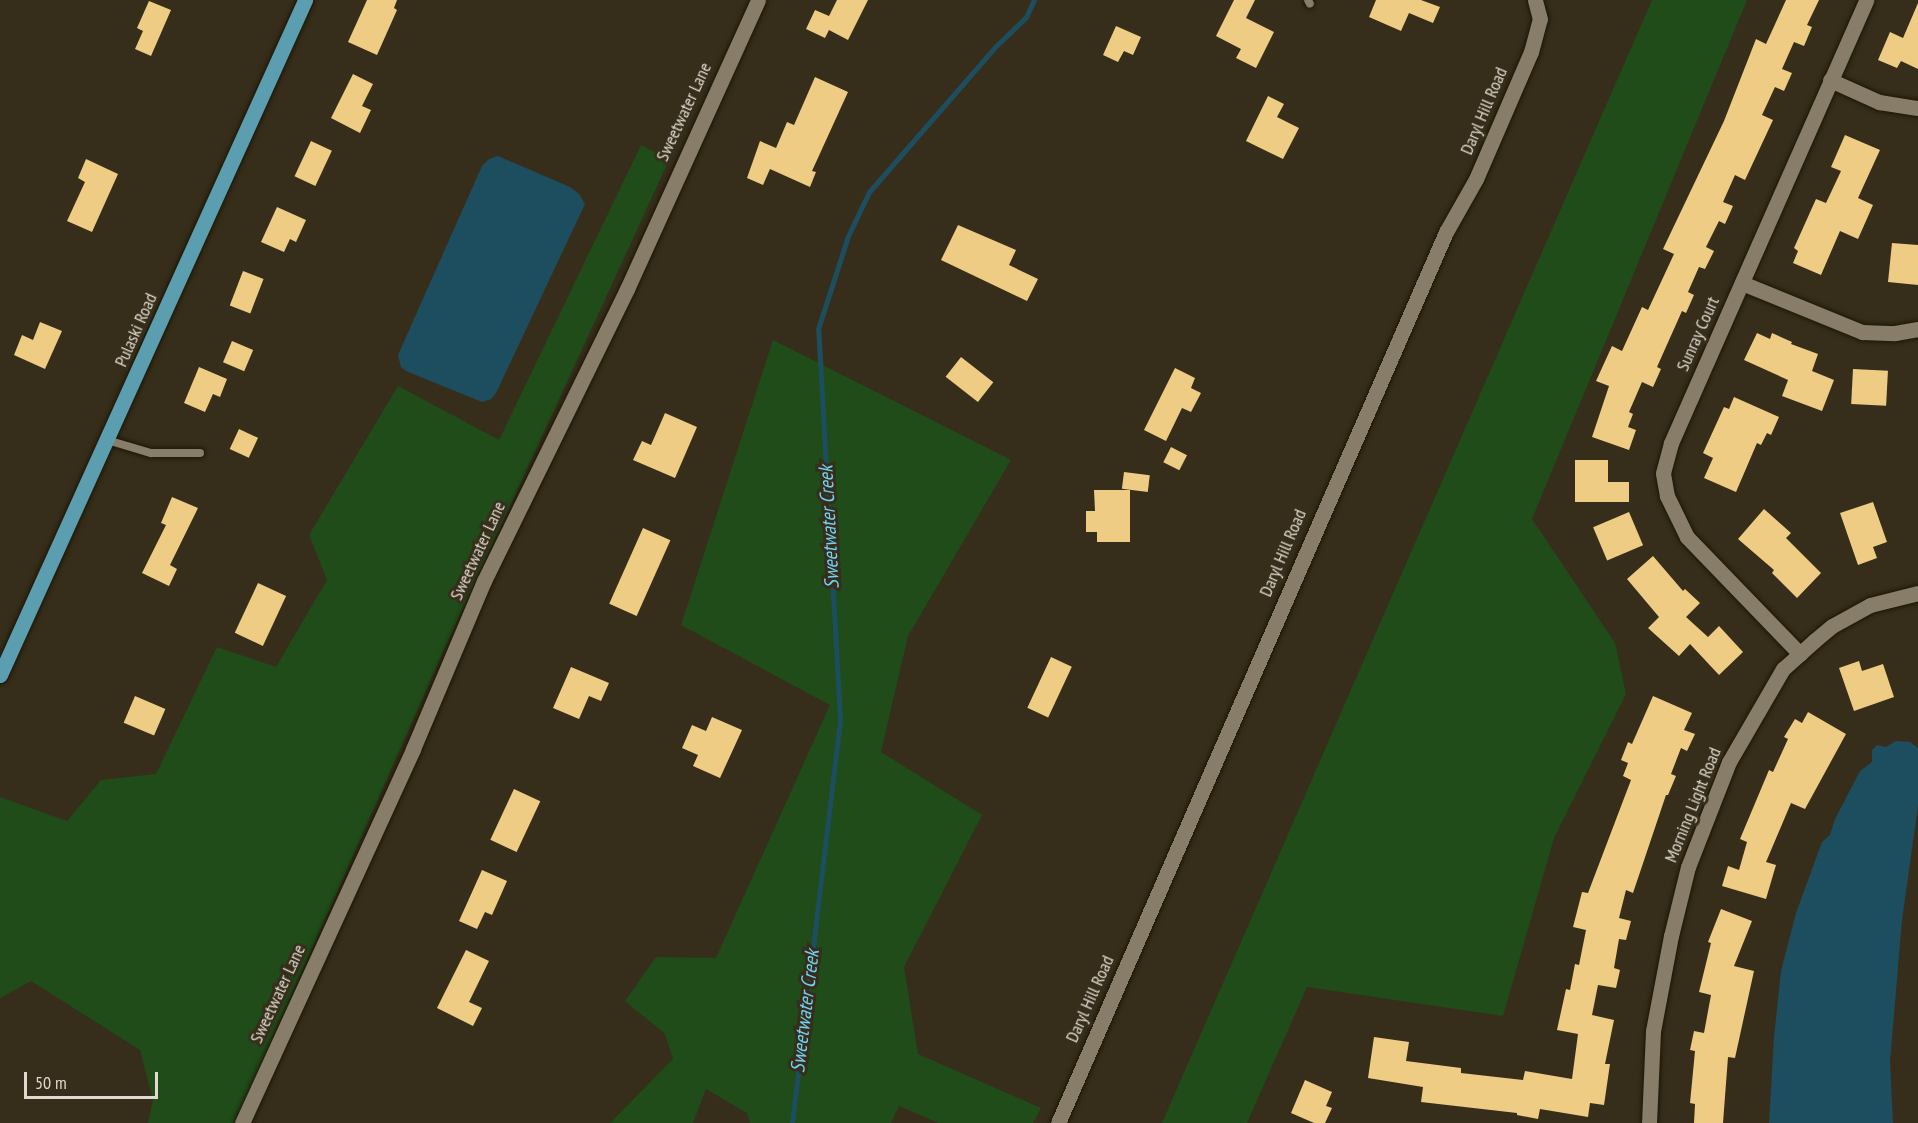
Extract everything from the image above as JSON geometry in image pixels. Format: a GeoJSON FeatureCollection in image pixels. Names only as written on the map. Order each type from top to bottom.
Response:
{"type":"FeatureCollection","features":[{"type":"Feature","properties":{"kind":"main road","name":"Pulaski Road"},"geometry":{"type":"LineString","coordinates":[[0,675],[305,0]]}},
{"type":"Feature","properties":{"kind":"street","name":"Sweetwater Lane"},"geometry":{"type":"LineString","coordinates":[[242,1123],[413,749],[484,581],[627,289],[758,0]]}},
{"type":"Feature","properties":{"kind":"street","name":"Daryl Hill Road"},"geometry":{"type":"LineString","coordinates":[[1058,1123],[1446,232],[1476,178],[1531,52],[1540,19],[1535,0]]}},
{"type":"Feature","properties":{"kind":"street","name":"Sunray Court"},"geometry":{"type":"LineString","coordinates":[[1800,654],[1687,537],[1667,496],[1664,473],[1671,443],[1866,0]]}},
{"type":"Feature","properties":{"kind":"street"},"geometry":{"type":"LineString","coordinates":[[1830,80],[1879,102],[1918,108]]}},
{"type":"Feature","properties":{"kind":"street"},"geometry":{"type":"LineString","coordinates":[[1742,283],[1862,332],[1895,333],[1918,329]]}},
{"type":"Feature","properties":{"kind":"street","name":"Morning Light Road"},"geometry":{"type":"LineString","coordinates":[[1649,1123],[1653,1030],[1688,867],[1729,762],[1783,669],[1832,626],[1870,605],[1918,593]]}},
{"type":"Feature","properties":{"kind":"lane"},"geometry":{"type":"LineString","coordinates":[[107,440],[151,453],[200,453]]}},
{"type":"Feature","properties":{"kind":"green space"},"geometry":{"type":"Polygon","coordinates":[[[1652,0],[1747,0],[1532,519],[1615,643],[1626,694],[1554,838],[1503,1016],[1307,987],[1247,1123],[1162,1123],[1652,0]]]}},
{"type":"Feature","properties":{"kind":"green space"},"geometry":{"type":"Polygon","coordinates":[[[641,145],[669,160],[442,654],[235,1123],[148,1123],[153,1100],[140,1050],[31,981],[0,998],[0,797],[67,821],[101,780],[156,774],[217,647],[276,667],[327,580],[309,535],[398,386],[499,440],[641,145]]]}},
{"type":"Feature","properties":{"kind":"green space"},"geometry":{"type":"Polygon","coordinates":[[[773,340],[1011,460],[908,636],[881,752],[982,815],[904,967],[918,1054],[1041,1108],[1033,1123],[939,1123],[899,1106],[891,1123],[750,1123],[747,1113],[706,1089],[693,1123],[610,1123],[673,1059],[665,1034],[625,1001],[656,957],[716,958],[830,705],[681,625],[773,340]]]}},
{"type":"Feature","properties":{"kind":"water"},"geometry":{"type":"Polygon","coordinates":[[[498,156],[570,187],[579,194],[585,204],[496,393],[491,399],[482,402],[406,371],[401,367],[398,355],[482,166],[489,159],[498,156]]]}},
{"type":"Feature","properties":{"kind":"water"},"geometry":{"type":"Polygon","coordinates":[[[1896,741],[1910,742],[1918,748],[1918,806],[1902,920],[1890,1062],[1893,1123],[1769,1123],[1781,971],[1796,913],[1822,842],[1830,835],[1835,819],[1860,771],[1872,762],[1872,750],[1877,745],[1886,747],[1896,741]]]}},
{"type":"Feature","properties":{"kind":"building"},"geometry":{"type":"Polygon","coordinates":[[[367,0],[397,0],[394,8],[397,10],[377,55],[348,42],[367,0]]]}},
{"type":"Feature","properties":{"kind":"building"},"geometry":{"type":"Polygon","coordinates":[[[837,0],[868,0],[848,40],[829,30],[825,38],[806,29],[815,10],[829,16],[837,0]]]}},
{"type":"Feature","properties":{"kind":"building"},"geometry":{"type":"Polygon","coordinates":[[[1234,0],[1255,0],[1246,18],[1274,32],[1256,68],[1236,58],[1241,49],[1216,36],[1234,0]]]}},
{"type":"Feature","properties":{"kind":"building"},"geometry":{"type":"Polygon","coordinates":[[[1376,0],[1421,0],[1440,7],[1433,23],[1409,13],[1401,31],[1369,17],[1376,0]]]}},
{"type":"Feature","properties":{"kind":"building"},"geometry":{"type":"Polygon","coordinates":[[[1786,0],[1819,0],[1807,25],[1812,27],[1804,46],[1794,42],[1782,69],[1792,73],[1784,91],[1775,87],[1762,115],[1773,120],[1745,180],[1735,175],[1723,202],[1733,206],[1725,224],[1719,221],[1706,247],[1714,251],[1705,269],[1699,267],[1688,292],[1694,295],[1686,313],[1682,311],[1657,367],[1661,369],[1653,387],[1642,382],[1629,412],[1633,414],[1628,427],[1636,430],[1629,450],[1592,437],[1609,386],[1596,381],[1612,346],[1622,351],[1642,307],[1648,310],[1674,254],[1663,249],[1724,121],[1756,39],[1766,44],[1786,0]]]}},
{"type":"Feature","properties":{"kind":"building"},"geometry":{"type":"Polygon","coordinates":[[[149,1],[171,10],[151,56],[135,49],[143,31],[137,28],[149,1]]]}},
{"type":"Feature","properties":{"kind":"building"},"geometry":{"type":"Polygon","coordinates":[[[1918,3],[1918,69],[1901,61],[1897,68],[1878,60],[1890,32],[1903,38],[1918,3]]]}},
{"type":"Feature","properties":{"kind":"building"},"geometry":{"type":"Polygon","coordinates":[[[1116,26],[1141,37],[1133,55],[1124,51],[1118,62],[1103,55],[1116,26]]]}},
{"type":"Feature","properties":{"kind":"building"},"geometry":{"type":"Polygon","coordinates":[[[353,74],[373,84],[362,106],[371,110],[360,133],[331,118],[353,74]]]}},
{"type":"Feature","properties":{"kind":"building"},"geometry":{"type":"Polygon","coordinates":[[[815,77],[848,92],[812,171],[816,172],[810,187],[770,169],[763,185],[747,178],[760,141],[776,148],[787,122],[794,125],[815,77]]]}},
{"type":"Feature","properties":{"kind":"building"},"geometry":{"type":"Polygon","coordinates":[[[1268,96],[1284,104],[1277,117],[1299,128],[1283,159],[1246,141],[1268,96]]]}},
{"type":"Feature","properties":{"kind":"building"},"geometry":{"type":"Polygon","coordinates":[[[1845,135],[1880,150],[1858,198],[1873,205],[1858,239],[1840,231],[1821,275],[1793,263],[1798,251],[1794,248],[1816,199],[1826,203],[1841,171],[1831,167],[1845,135]]]}},
{"type":"Feature","properties":{"kind":"building"},"geometry":{"type":"Polygon","coordinates":[[[311,141],[332,151],[315,186],[295,176],[311,141]]]}},
{"type":"Feature","properties":{"kind":"building"},"geometry":{"type":"Polygon","coordinates":[[[86,159],[118,174],[92,232],[67,221],[85,182],[78,178],[86,159]]]}},
{"type":"Feature","properties":{"kind":"building"},"geometry":{"type":"Polygon","coordinates":[[[277,207],[306,220],[296,242],[290,239],[284,252],[261,242],[277,207]]]}},
{"type":"Feature","properties":{"kind":"building"},"geometry":{"type":"Polygon","coordinates":[[[958,225],[1016,250],[1009,265],[1038,279],[1027,301],[941,260],[958,225]]]}},
{"type":"Feature","properties":{"kind":"building"},"geometry":{"type":"Polygon","coordinates":[[[1892,243],[1918,245],[1918,285],[1888,282],[1892,243]]]}},
{"type":"Feature","properties":{"kind":"building"},"geometry":{"type":"Polygon","coordinates":[[[243,271],[264,279],[250,313],[230,306],[243,271]]]}},
{"type":"Feature","properties":{"kind":"building"},"geometry":{"type":"Polygon","coordinates":[[[40,322],[62,331],[45,369],[14,355],[22,335],[33,340],[40,322]]]}},
{"type":"Feature","properties":{"kind":"building"},"geometry":{"type":"Polygon","coordinates":[[[1757,333],[1770,339],[1772,333],[1792,342],[1791,344],[1818,354],[1812,371],[1834,380],[1822,411],[1782,396],[1788,380],[1744,360],[1757,333]]]}},
{"type":"Feature","properties":{"kind":"building"},"geometry":{"type":"Polygon","coordinates":[[[232,341],[253,350],[244,371],[223,362],[232,341]]]}},
{"type":"Feature","properties":{"kind":"building"},"geometry":{"type":"Polygon","coordinates":[[[961,357],[993,382],[978,402],[946,377],[961,357]]]}},
{"type":"Feature","properties":{"kind":"building"},"geometry":{"type":"Polygon","coordinates":[[[199,367],[227,379],[220,397],[213,394],[205,412],[184,403],[199,367]]]}},
{"type":"Feature","properties":{"kind":"building"},"geometry":{"type":"Polygon","coordinates":[[[1175,368],[1195,378],[1191,388],[1201,393],[1191,412],[1182,408],[1166,441],[1144,430],[1175,368]]]}},
{"type":"Feature","properties":{"kind":"building"},"geometry":{"type":"Polygon","coordinates":[[[1853,369],[1888,371],[1886,406],[1851,404],[1853,369]]]}},
{"type":"Feature","properties":{"kind":"building"},"geometry":{"type":"Polygon","coordinates":[[[1734,397],[1779,417],[1771,435],[1767,433],[1761,445],[1757,443],[1736,492],[1704,478],[1713,458],[1703,453],[1724,407],[1729,409],[1734,397]]]}},
{"type":"Feature","properties":{"kind":"building"},"geometry":{"type":"Polygon","coordinates":[[[665,413],[697,427],[675,478],[633,460],[642,441],[651,445],[665,413]]]}},
{"type":"Feature","properties":{"kind":"building"},"geometry":{"type":"Polygon","coordinates":[[[239,429],[258,438],[249,458],[230,449],[239,429]]]}},
{"type":"Feature","properties":{"kind":"building"},"geometry":{"type":"Polygon","coordinates":[[[1171,447],[1187,455],[1179,470],[1163,462],[1171,447]]]}},
{"type":"Feature","properties":{"kind":"building"},"geometry":{"type":"Polygon","coordinates":[[[1575,460],[1608,460],[1608,482],[1629,482],[1629,502],[1575,502],[1575,460]]]}},
{"type":"Feature","properties":{"kind":"building"},"geometry":{"type":"Polygon","coordinates":[[[1124,472],[1150,475],[1148,492],[1122,489],[1124,472]]]}},
{"type":"Feature","properties":{"kind":"building"},"geometry":{"type":"Polygon","coordinates":[[[1094,490],[1130,490],[1130,542],[1097,542],[1097,532],[1086,532],[1086,511],[1095,511],[1094,490]]]}},
{"type":"Feature","properties":{"kind":"building"},"geometry":{"type":"Polygon","coordinates":[[[172,497],[198,508],[170,565],[177,569],[169,586],[142,573],[166,525],[161,523],[172,497]]]}},
{"type":"Feature","properties":{"kind":"building"},"geometry":{"type":"Polygon","coordinates":[[[1873,502],[1887,542],[1873,547],[1877,558],[1858,565],[1840,513],[1873,502]]]}},
{"type":"Feature","properties":{"kind":"building"},"geometry":{"type":"Polygon","coordinates":[[[1764,509],[1791,533],[1786,538],[1821,573],[1797,598],[1772,573],[1774,570],[1738,539],[1764,509]]]}},
{"type":"Feature","properties":{"kind":"building"},"geometry":{"type":"Polygon","coordinates":[[[1629,512],[1643,545],[1607,560],[1593,527],[1629,512]]]}},
{"type":"Feature","properties":{"kind":"building"},"geometry":{"type":"Polygon","coordinates":[[[643,528],[670,540],[637,616],[609,604],[643,528]]]}},
{"type":"Feature","properties":{"kind":"building"},"geometry":{"type":"Polygon","coordinates":[[[1653,556],[1683,591],[1685,589],[1700,603],[1686,617],[1708,637],[1719,626],[1743,652],[1719,675],[1690,644],[1679,656],[1648,628],[1659,617],[1627,579],[1653,556]]]}},
{"type":"Feature","properties":{"kind":"building"},"geometry":{"type":"Polygon","coordinates":[[[258,583],[286,596],[263,646],[235,633],[258,583]]]}},
{"type":"Feature","properties":{"kind":"building"},"geometry":{"type":"Polygon","coordinates":[[[1051,657],[1072,667],[1048,717],[1027,708],[1051,657]]]}},
{"type":"Feature","properties":{"kind":"building"},"geometry":{"type":"Polygon","coordinates":[[[1859,661],[1862,671],[1883,664],[1894,697],[1854,711],[1839,668],[1859,661]]]}},
{"type":"Feature","properties":{"kind":"building"},"geometry":{"type":"Polygon","coordinates":[[[571,667],[609,683],[601,701],[589,696],[579,719],[553,708],[571,667]]]}},
{"type":"Feature","properties":{"kind":"building"},"geometry":{"type":"Polygon","coordinates":[[[135,696],[165,709],[154,736],[124,723],[135,696]]]}},
{"type":"Feature","properties":{"kind":"building"},"geometry":{"type":"Polygon","coordinates":[[[1653,696],[1692,713],[1684,730],[1695,734],[1687,751],[1681,748],[1671,774],[1676,776],[1666,795],[1633,893],[1626,890],[1619,918],[1631,921],[1626,940],[1619,939],[1614,968],[1620,970],[1616,988],[1598,985],[1592,1015],[1614,1020],[1605,1064],[1610,1064],[1604,1105],[1590,1103],[1588,1117],[1540,1109],[1538,1119],[1517,1115],[1517,1113],[1421,1102],[1423,1087],[1368,1078],[1374,1037],[1409,1042],[1406,1061],[1461,1068],[1461,1073],[1523,1080],[1525,1071],[1572,1079],[1578,1034],[1557,1030],[1566,989],[1570,990],[1575,964],[1579,965],[1586,930],[1573,927],[1582,892],[1588,893],[1631,780],[1623,776],[1628,763],[1621,760],[1628,742],[1632,744],[1653,696]]]}},
{"type":"Feature","properties":{"kind":"building"},"geometry":{"type":"Polygon","coordinates":[[[1808,712],[1846,734],[1805,809],[1791,803],[1766,862],[1776,865],[1766,899],[1722,886],[1728,866],[1739,870],[1747,842],[1740,839],[1769,770],[1773,772],[1788,739],[1784,737],[1795,719],[1802,723],[1808,712]]]}},
{"type":"Feature","properties":{"kind":"building"},"geometry":{"type":"Polygon","coordinates":[[[712,717],[742,730],[720,778],[693,766],[698,755],[682,748],[692,725],[706,731],[712,717]]]}},
{"type":"Feature","properties":{"kind":"building"},"geometry":{"type":"Polygon","coordinates":[[[514,789],[540,801],[517,852],[490,840],[514,789]]]}},
{"type":"Feature","properties":{"kind":"building"},"geometry":{"type":"Polygon","coordinates":[[[482,870],[507,881],[492,915],[485,912],[477,929],[459,921],[482,870]]]}},
{"type":"Feature","properties":{"kind":"building"},"geometry":{"type":"Polygon","coordinates":[[[1721,909],[1752,921],[1734,966],[1754,971],[1735,1058],[1728,1057],[1723,1123],[1694,1123],[1695,1104],[1690,1103],[1695,1051],[1690,1050],[1694,1031],[1704,1033],[1711,995],[1699,992],[1711,943],[1708,942],[1721,909]]]}},
{"type":"Feature","properties":{"kind":"building"},"geometry":{"type":"Polygon","coordinates":[[[466,950],[489,961],[469,1002],[482,1008],[473,1026],[437,1008],[466,950]]]}},
{"type":"Feature","properties":{"kind":"building"},"geometry":{"type":"Polygon","coordinates":[[[1305,1080],[1332,1092],[1326,1106],[1332,1108],[1325,1123],[1314,1123],[1291,1113],[1305,1080]]]}},
{"type":"Feature","properties":{"kind":"waterway","name":"Sweetwater Creek"},"geometry":{"type":"LineString","coordinates":[[792,1123],[840,718],[818,329],[848,236],[869,192],[994,48],[1026,17],[1034,0]]}}]}
